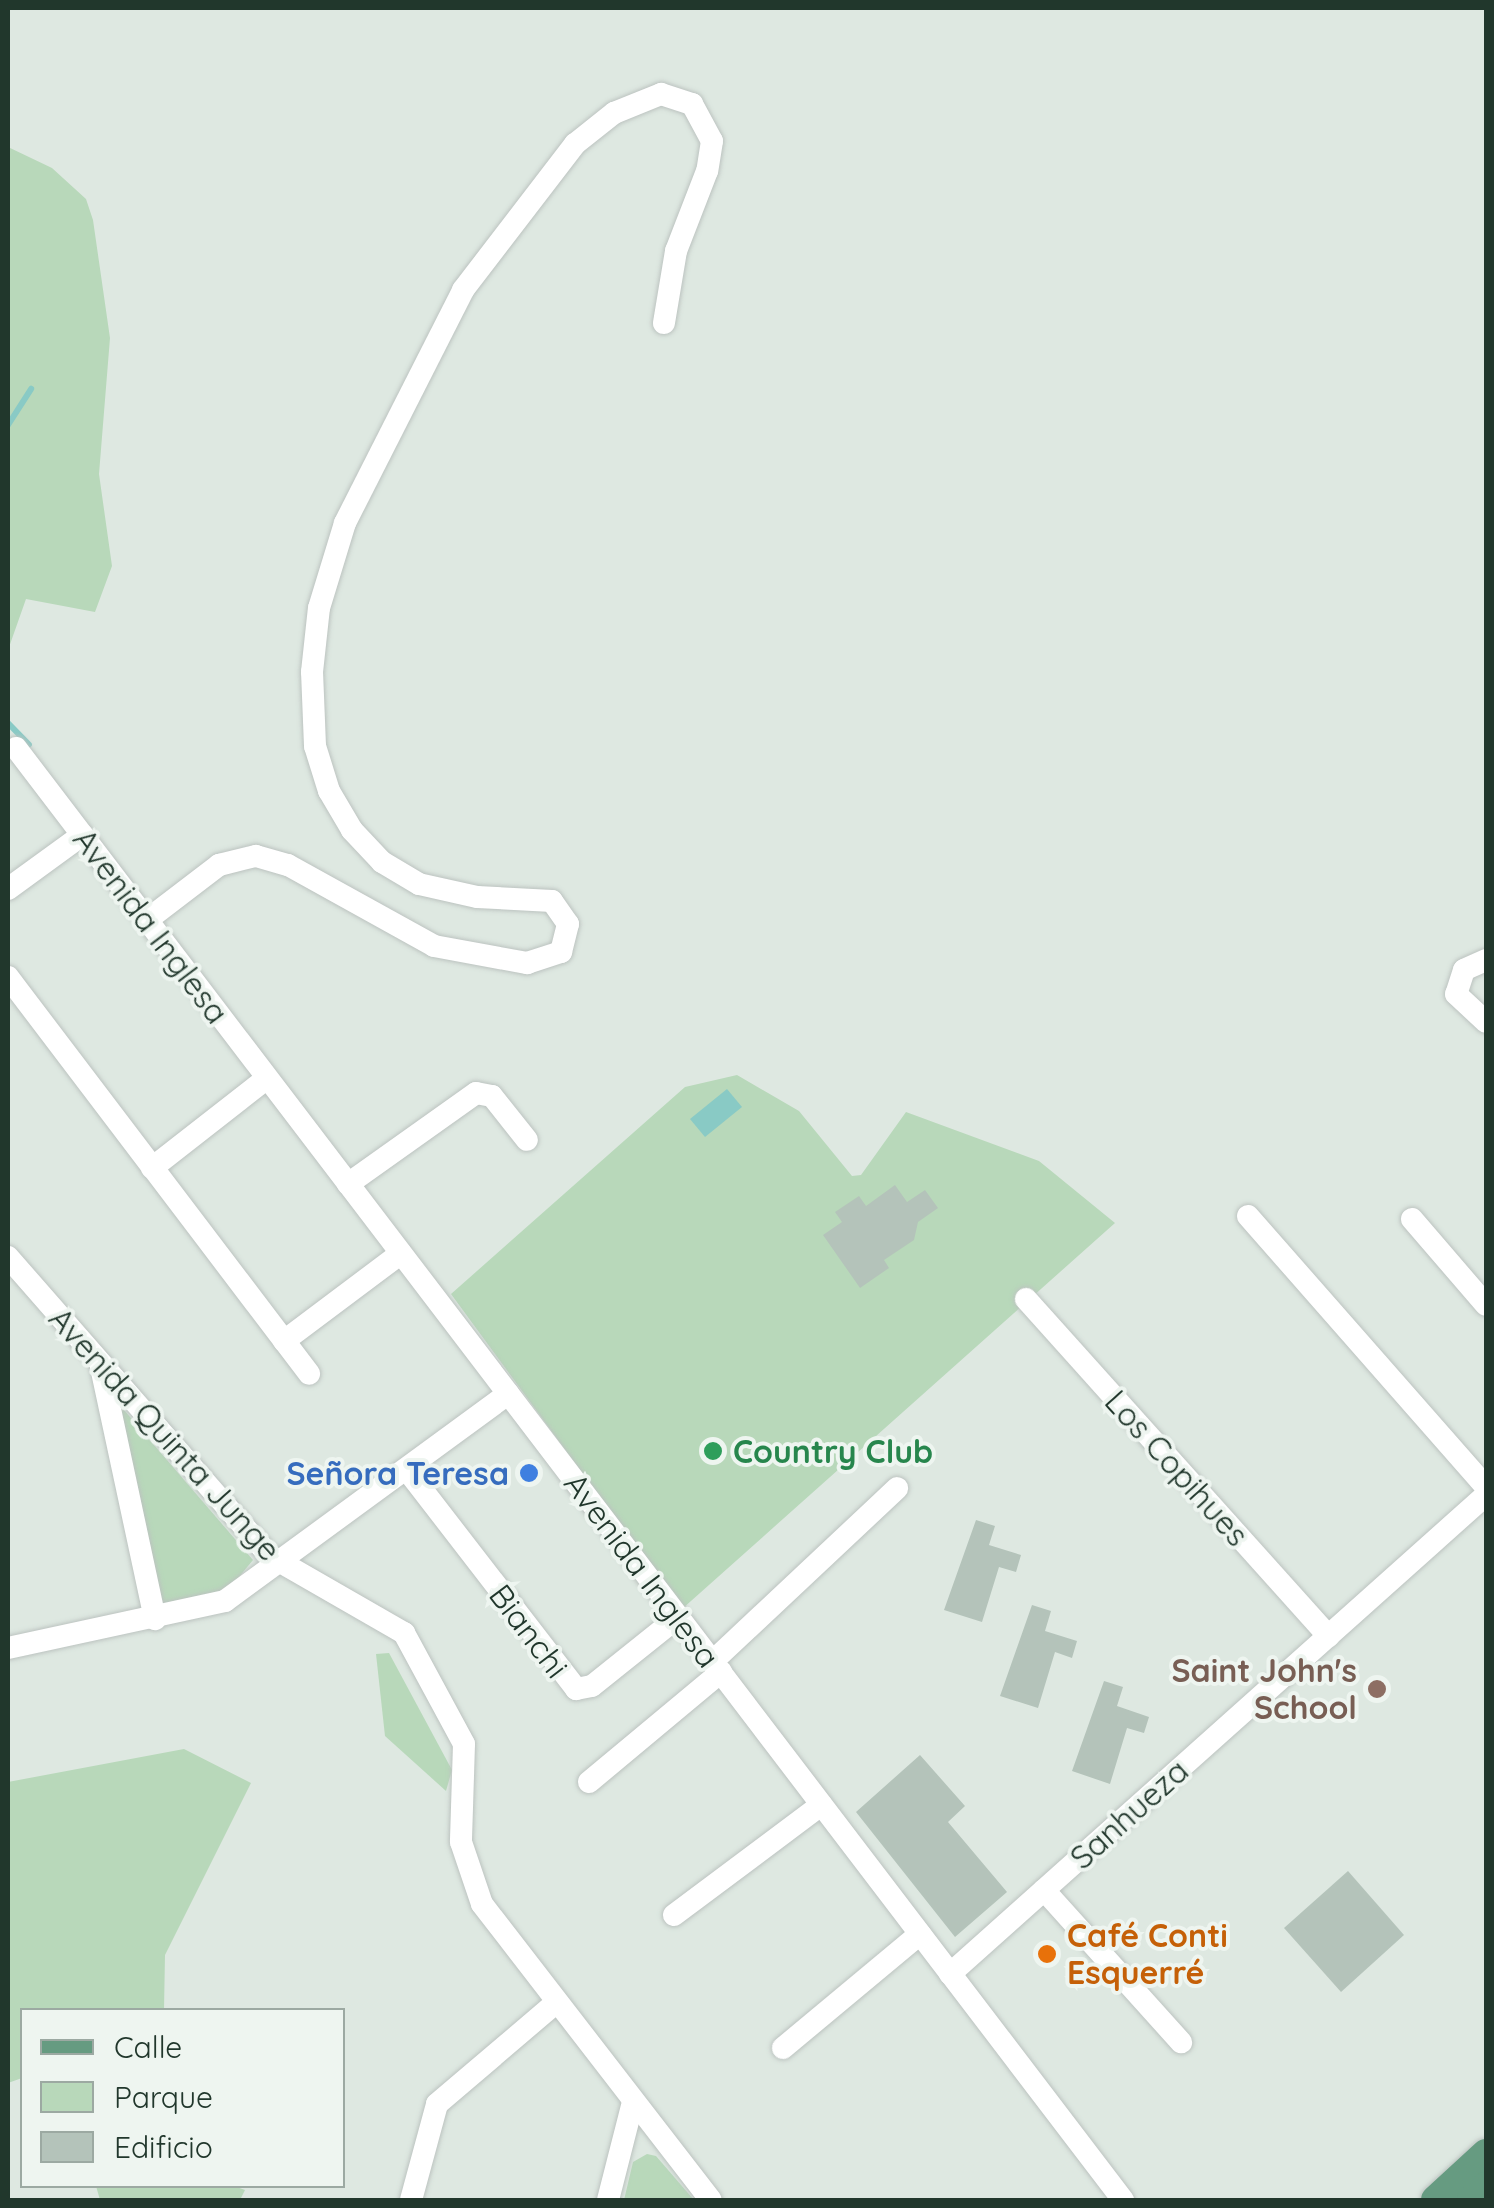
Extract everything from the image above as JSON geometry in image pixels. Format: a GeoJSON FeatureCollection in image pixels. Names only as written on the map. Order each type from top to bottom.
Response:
{"type":"FeatureCollection","features":[{"type":"Feature","properties":{"kind":"main road"},"geometry":{"type":"LineString","coordinates":[[1436,2200],[1486,2154]]}},
{"type":"Feature","properties":{"kind":"main road"},"geometry":{"type":"LineString","coordinates":[[1472,2200],[1486,2187]]}},
{"type":"Feature","properties":{"kind":"street"},"geometry":{"type":"LineString","coordinates":[[147,920],[227,860],[256,856],[288,865],[434,946],[527,963],[561,952],[568,924],[552,902],[477,898],[419,884],[382,862],[352,830],[329,791],[315,746],[312,672],[318,608],[346,523],[463,290],[575,144],[626,106],[662,94],[692,104],[712,141],[707,171],[676,251],[664,323]]}},
{"type":"Feature","properties":{"kind":"street","name":"Avenida Inglesa"},"geometry":{"type":"LineString","coordinates":[[16,748],[1123,2200]]}},
{"type":"Feature","properties":{"kind":"street"},"geometry":{"type":"LineString","coordinates":[[8,889],[82,835]]}},
{"type":"Feature","properties":{"kind":"street"},"geometry":{"type":"LineString","coordinates":[[1486,960],[1464,970],[1456,994],[1486,1022]]}},
{"type":"Feature","properties":{"kind":"street"},"geometry":{"type":"LineString","coordinates":[[8,978],[309,1374]]}},
{"type":"Feature","properties":{"kind":"street"},"geometry":{"type":"LineString","coordinates":[[152,1168],[268,1078]]}},
{"type":"Feature","properties":{"kind":"street"},"geometry":{"type":"LineString","coordinates":[[348,1184],[476,1093],[492,1096],[527,1140]]}},
{"type":"Feature","properties":{"kind":"street"},"geometry":{"type":"LineString","coordinates":[[1248,1216],[1486,1487]]}},
{"type":"Feature","properties":{"kind":"street"},"geometry":{"type":"LineString","coordinates":[[1412,1220],[1486,1305]]}},
{"type":"Feature","properties":{"kind":"street"},"geometry":{"type":"LineString","coordinates":[[284,1342],[400,1253]]}},
{"type":"Feature","properties":{"kind":"street","name":"Avenida Quinta Junge"},"geometry":{"type":"LineString","coordinates":[[8,1257],[281,1564],[393,1624],[409,1641],[464,1744],[461,1842],[475,1890],[711,2200]]}},
{"type":"Feature","properties":{"kind":"street","name":"Los Copihues"},"geometry":{"type":"LineString","coordinates":[[1026,1299],[1328,1636]]}},
{"type":"Feature","properties":{"kind":"street"},"geometry":{"type":"LineString","coordinates":[[101,1364],[155,1619]]}},
{"type":"Feature","properties":{"kind":"street"},"geometry":{"type":"LineString","coordinates":[[8,1648],[225,1601],[281,1564],[508,1394]]}},
{"type":"Feature","properties":{"kind":"street","name":"Bianchi"},"geometry":{"type":"LineString","coordinates":[[407,1470],[576,1689],[592,1686],[678,1617]]}},
{"type":"Feature","properties":{"kind":"street"},"geometry":{"type":"LineString","coordinates":[[588,1782],[717,1667],[897,1488]]}},
{"type":"Feature","properties":{"kind":"street","name":"Sanhueza"},"geometry":{"type":"LineString","coordinates":[[950,1974],[1486,1495]]}},
{"type":"Feature","properties":{"kind":"street"},"geometry":{"type":"LineString","coordinates":[[674,1915],[822,1805]]}},
{"type":"Feature","properties":{"kind":"street"},"geometry":{"type":"LineString","coordinates":[[1044,1890],[1180,2042]]}},
{"type":"Feature","properties":{"kind":"street"},"geometry":{"type":"LineString","coordinates":[[782,2048],[920,1934]]}},
{"type":"Feature","properties":{"kind":"street"},"geometry":{"type":"LineString","coordinates":[[411,2200],[437,2104],[557,2002]]}},
{"type":"Feature","properties":{"kind":"street"},"geometry":{"type":"LineString","coordinates":[[608,2200],[633,2102]]}},
{"type":"Feature","properties":{"kind":"green space"},"geometry":{"type":"Polygon","coordinates":[[[8,147],[52,168],[86,199],[93,220],[110,338],[99,474],[112,566],[95,612],[26,599],[8,650],[8,147]]]}},
{"type":"Feature","properties":{"kind":"green space","name":"Country Club"},"geometry":{"type":"Polygon","coordinates":[[[737,1075],[799,1111],[852,1176],[861,1175],[906,1112],[1039,1161],[1115,1223],[682,1609],[451,1294],[685,1087],[737,1075]]]}},
{"type":"Feature","properties":{"kind":"green space"},"geometry":{"type":"Polygon","coordinates":[[[118,1403],[253,1560],[224,1595],[162,1605],[118,1403]]]}},
{"type":"Feature","properties":{"kind":"green space"},"geometry":{"type":"Polygon","coordinates":[[[389,1653],[452,1770],[446,1791],[385,1736],[376,1654],[389,1653]]]}},
{"type":"Feature","properties":{"kind":"green space"},"geometry":{"type":"Polygon","coordinates":[[[184,1749],[251,1783],[165,1955],[164,2008],[20,2008],[20,2079],[8,2083],[8,1782],[184,1749]]]}},
{"type":"Feature","properties":{"kind":"green space"},"geometry":{"type":"Polygon","coordinates":[[[647,2154],[656,2156],[694,2200],[624,2200],[633,2162],[647,2154]]]}},
{"type":"Feature","properties":{"kind":"green space"},"geometry":{"type":"Polygon","coordinates":[[[97,2188],[245,2190],[240,2200],[100,2200],[97,2188]]]}},
{"type":"Feature","properties":{"kind":"water"},"geometry":{"type":"Polygon","coordinates":[[[727,1089],[742,1107],[705,1137],[690,1119],[727,1089]]]}},
{"type":"Feature","properties":{"kind":"building"},"geometry":{"type":"Polygon","coordinates":[[[895,1185],[907,1202],[925,1190],[938,1208],[918,1222],[914,1240],[884,1260],[889,1268],[860,1288],[823,1235],[842,1222],[835,1212],[859,1196],[866,1206],[895,1185]]]}},
{"type":"Feature","properties":{"kind":"building"},"geometry":{"type":"Polygon","coordinates":[[[976,1520],[995,1526],[989,1545],[1021,1555],[1016,1572],[999,1567],[982,1622],[944,1610],[976,1520]]]}},
{"type":"Feature","properties":{"kind":"building"},"geometry":{"type":"Polygon","coordinates":[[[1032,1605],[1051,1611],[1045,1631],[1077,1641],[1072,1658],[1055,1652],[1038,1708],[1000,1696],[1032,1605]]]}},
{"type":"Feature","properties":{"kind":"building"},"geometry":{"type":"Polygon","coordinates":[[[1104,1681],[1123,1687],[1117,1706],[1149,1717],[1144,1733],[1127,1728],[1110,1784],[1072,1771],[1104,1681]]]}},
{"type":"Feature","properties":{"kind":"building"},"geometry":{"type":"Polygon","coordinates":[[[920,1755],[965,1806],[948,1822],[1007,1892],[955,1937],[856,1812],[920,1755]]]}},
{"type":"Feature","properties":{"kind":"building"},"geometry":{"type":"Polygon","coordinates":[[[1348,1871],[1404,1935],[1341,1992],[1284,1928],[1348,1871]]]}},
{"type":"Feature","properties":{"kind":"waterway"},"geometry":{"type":"LineString","coordinates":[[8,425],[31,389]]}},
{"type":"Feature","properties":{"kind":"waterway"},"geometry":{"type":"LineString","coordinates":[[8,723],[29,745]]}},
{"type":"Feature","properties":{"kind":"place","name":"Country Club"},"geometry":{"type":"Point","coordinates":[713,1451]}},
{"type":"Feature","properties":{"kind":"place","name":"Señora Teresa"},"geometry":{"type":"Point","coordinates":[529,1473]}},
{"type":"Feature","properties":{"kind":"place","name":"Saint John's School"},"geometry":{"type":"Point","coordinates":[1377,1689]}},
{"type":"Feature","properties":{"kind":"place","name":"Café Conti Esquerré"},"geometry":{"type":"Point","coordinates":[1047,1954]}}]}
